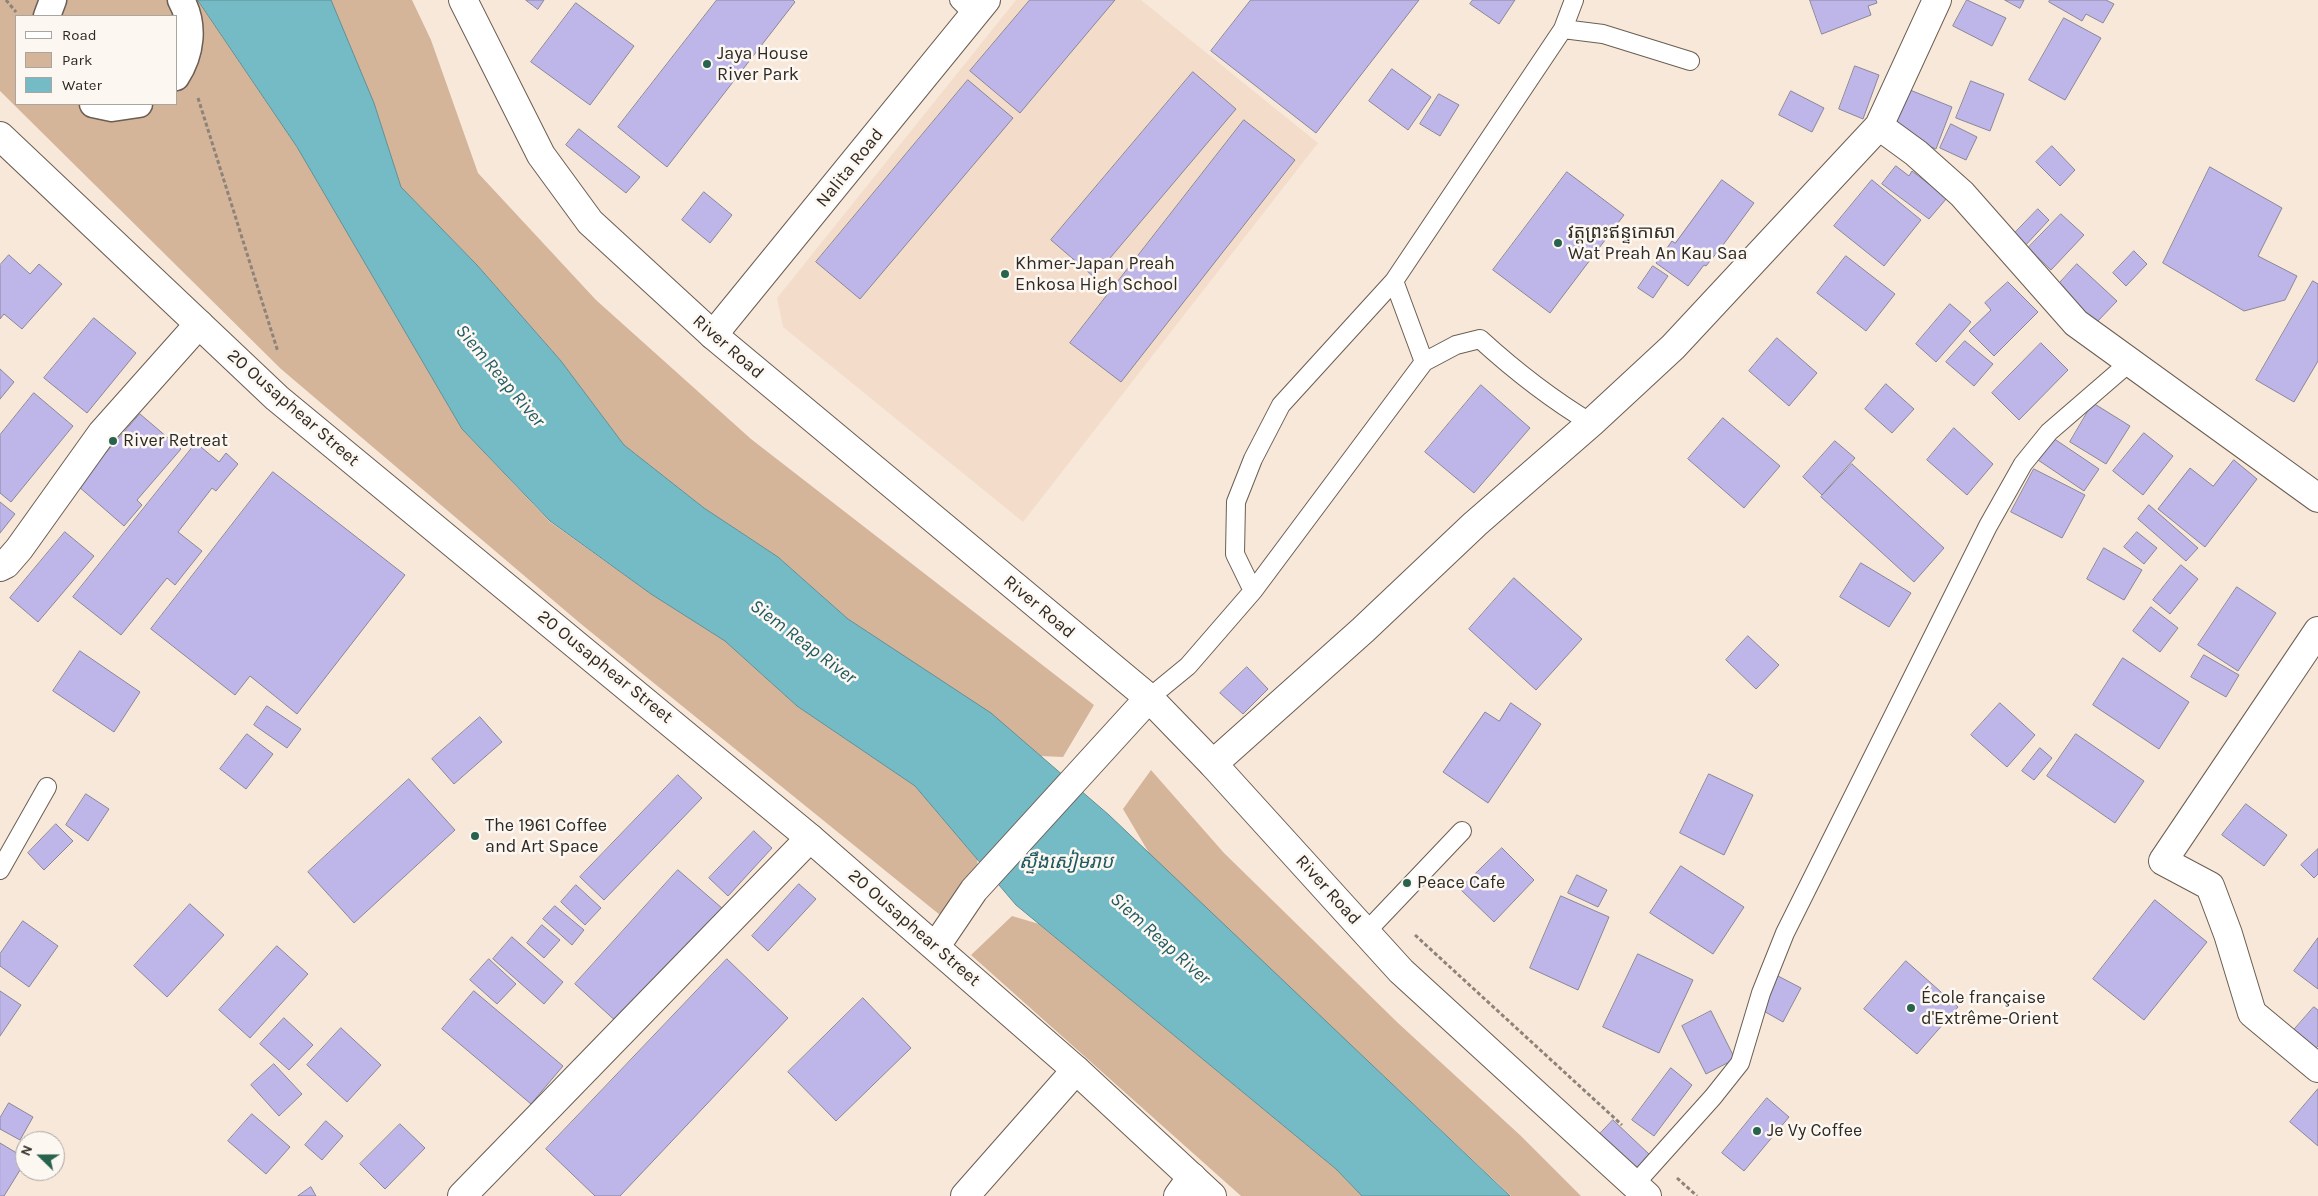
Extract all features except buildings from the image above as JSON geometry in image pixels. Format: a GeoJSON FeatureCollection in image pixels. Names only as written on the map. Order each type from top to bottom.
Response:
{"type":"FeatureCollection","features":[{"type":"Feature","properties":{"kind":"street"},"geometry":{"type":"LineString","coordinates":[[47,15],[53,0]]}},
{"type":"Feature","properties":{"kind":"street"},"geometry":{"type":"LineString","coordinates":[[181,0],[189,20],[190,40],[181,68]]}},
{"type":"Feature","properties":{"kind":"street","name":"River Road"},"geometry":{"type":"LineString","coordinates":[[463,0],[541,155],[590,222],[713,335],[1149,698],[1213,764],[1401,971],[1641,1190]]}},
{"type":"Feature","properties":{"kind":"street"},"geometry":{"type":"LineString","coordinates":[[1213,764],[1363,630],[1475,524],[1591,423],[1673,346],[1879,126],[1937,0]]}},
{"type":"Feature","properties":{"kind":"street","name":"Nalita Road"},"geometry":{"type":"LineString","coordinates":[[713,335],[973,5]]}},
{"type":"Feature","properties":{"kind":"street"},"geometry":{"type":"LineString","coordinates":[[98,105],[112,108],[132,105]]}},
{"type":"Feature","properties":{"kind":"street"},"geometry":{"type":"LineString","coordinates":[[1879,126],[1916,153],[1962,194],[2076,324],[2318,498]]}},
{"type":"Feature","properties":{"kind":"street","name":"20 Ousaphear Street"},"geometry":{"type":"LineString","coordinates":[[0,136],[277,398],[810,838],[1076,1070],[1185,1187],[1212,1196]]}},
{"type":"Feature","properties":{"kind":"street"},"geometry":{"type":"LineString","coordinates":[[0,567],[6,564],[19,549],[102,433],[199,324]]}},
{"type":"Feature","properties":{"kind":"street"},"geometry":{"type":"LineString","coordinates":[[2318,630],[2163,861],[2210,886],[2228,934],[2252,1013],[2318,1068]]}},
{"type":"Feature","properties":{"kind":"street"},"geometry":{"type":"LineString","coordinates":[[936,946],[974,890],[1149,698]]}},
{"type":"Feature","properties":{"kind":"street"},"geometry":{"type":"LineString","coordinates":[[462,1196],[810,838]]}},
{"type":"Feature","properties":{"kind":"street"},"geometry":{"type":"LineString","coordinates":[[965,1196],[1076,1070]]}},
{"type":"Feature","properties":{"kind":"lane"},"geometry":{"type":"LineString","coordinates":[[1253,591],[1235,554],[1236,502],[1253,459],[1281,405],[1394,280],[1563,29],[1574,0]]}},
{"type":"Feature","properties":{"kind":"lane"},"geometry":{"type":"LineString","coordinates":[[1563,29],[1603,34],[1690,60]]}},
{"type":"Feature","properties":{"kind":"lane"},"geometry":{"type":"LineString","coordinates":[[1394,280],[1424,362]]}},
{"type":"Feature","properties":{"kind":"lane"},"geometry":{"type":"LineString","coordinates":[[1149,698],[1188,666],[1253,591],[1424,362],[1456,345],[1480,339],[1505,362],[1561,405],[1591,423]]}},
{"type":"Feature","properties":{"kind":"lane"},"geometry":{"type":"LineString","coordinates":[[1641,1190],[1740,1063],[1766,977],[1785,933],[1988,526],[2023,464],[2049,432],[2130,362]]}},
{"type":"Feature","properties":{"kind":"lane"},"geometry":{"type":"LineString","coordinates":[[0,870],[47,787]]}},
{"type":"Feature","properties":{"kind":"lane"},"geometry":{"type":"LineString","coordinates":[[1366,932],[1462,831]]}},
{"type":"Feature","properties":{"kind":"path"},"geometry":{"type":"LineString","coordinates":[[6,0],[19,15]]}},
{"type":"Feature","properties":{"kind":"path"},"geometry":{"type":"LineString","coordinates":[[181,68],[280,358]]}},
{"type":"Feature","properties":{"kind":"shaded area","name":"Khmer-Japan Preah Enkosa High School"},"geometry":{"type":"Polygon","coordinates":[[[1016,0],[1141,0],[1318,143],[1023,522],[783,327],[777,298],[1016,0]]]}},
{"type":"Feature","properties":{"kind":"green space"},"geometry":{"type":"Polygon","coordinates":[[[0,0],[198,0],[297,147],[462,429],[550,522],[651,594],[725,641],[797,706],[915,786],[977,859],[979,875],[940,915],[581,624],[281,369],[0,91],[0,0]]]}},
{"type":"Feature","properties":{"kind":"green space"},"geometry":{"type":"Polygon","coordinates":[[[331,0],[412,0],[431,40],[478,173],[596,300],[751,439],[1094,705],[1063,757],[1040,756],[990,713],[848,619],[778,557],[704,508],[624,445],[561,361],[477,265],[401,187],[374,103],[331,0]]]}},
{"type":"Feature","properties":{"kind":"green space"},"geometry":{"type":"Polygon","coordinates":[[[1151,770],[1224,853],[1398,1023],[1521,1136],[1581,1196],[1511,1196],[1152,858],[1123,809],[1151,770]]]}},
{"type":"Feature","properties":{"kind":"green space"},"geometry":{"type":"Polygon","coordinates":[[[1012,916],[1039,924],[1336,1169],[1362,1196],[1241,1196],[971,955],[1012,916]]]}},
{"type":"Feature","properties":{"kind":"water","name":"ស្ទឹងសៀមរាប"},"geometry":{"type":"Polygon","coordinates":[[[198,0],[331,0],[374,103],[401,187],[477,265],[561,361],[624,445],[704,508],[778,557],[848,619],[991,713],[1109,815],[1510,1196],[1362,1196],[1336,1169],[1016,905],[915,786],[797,706],[725,641],[651,594],[550,521],[462,429],[297,147],[198,0]]]}},
{"type":"Feature","properties":{"kind":"place","name":"Jaya House River Park"},"geometry":{"type":"Point","coordinates":[707,64]}},
{"type":"Feature","properties":{"kind":"place","name":"វត្តព្រះឥន្ទកោសា Wat Preah An Kau Saa"},"geometry":{"type":"Point","coordinates":[1558,243]}},
{"type":"Feature","properties":{"kind":"place","name":"Khmer-Japan Preah Enkosa High School"},"geometry":{"type":"Point","coordinates":[1005,274]}},
{"type":"Feature","properties":{"kind":"place","name":"River Retreat"},"geometry":{"type":"Point","coordinates":[113,441]}},
{"type":"Feature","properties":{"kind":"place","name":"The 1961 Coffee and Art Space"},"geometry":{"type":"Point","coordinates":[475,836]}},
{"type":"Feature","properties":{"kind":"place","name":"Peace Cafe"},"geometry":{"type":"Point","coordinates":[1407,883]}},
{"type":"Feature","properties":{"kind":"place","name":"École française d'Extrême-Orient"},"geometry":{"type":"Point","coordinates":[1911,1008]}},
{"type":"Feature","properties":{"kind":"place","name":"Je Vy Coffee"},"geometry":{"type":"Point","coordinates":[1757,1131]}},
{"type":"Feature","properties":{"kind":"water label","name":"Siem Reap River"},"geometry":{"type":"Point","coordinates":[500,376]}},
{"type":"Feature","properties":{"kind":"water label","name":"Siem Reap River"},"geometry":{"type":"Point","coordinates":[803,642]}},
{"type":"Feature","properties":{"kind":"water label","name":"Siem Reap River"},"geometry":{"type":"Point","coordinates":[1160,939]}}]}
